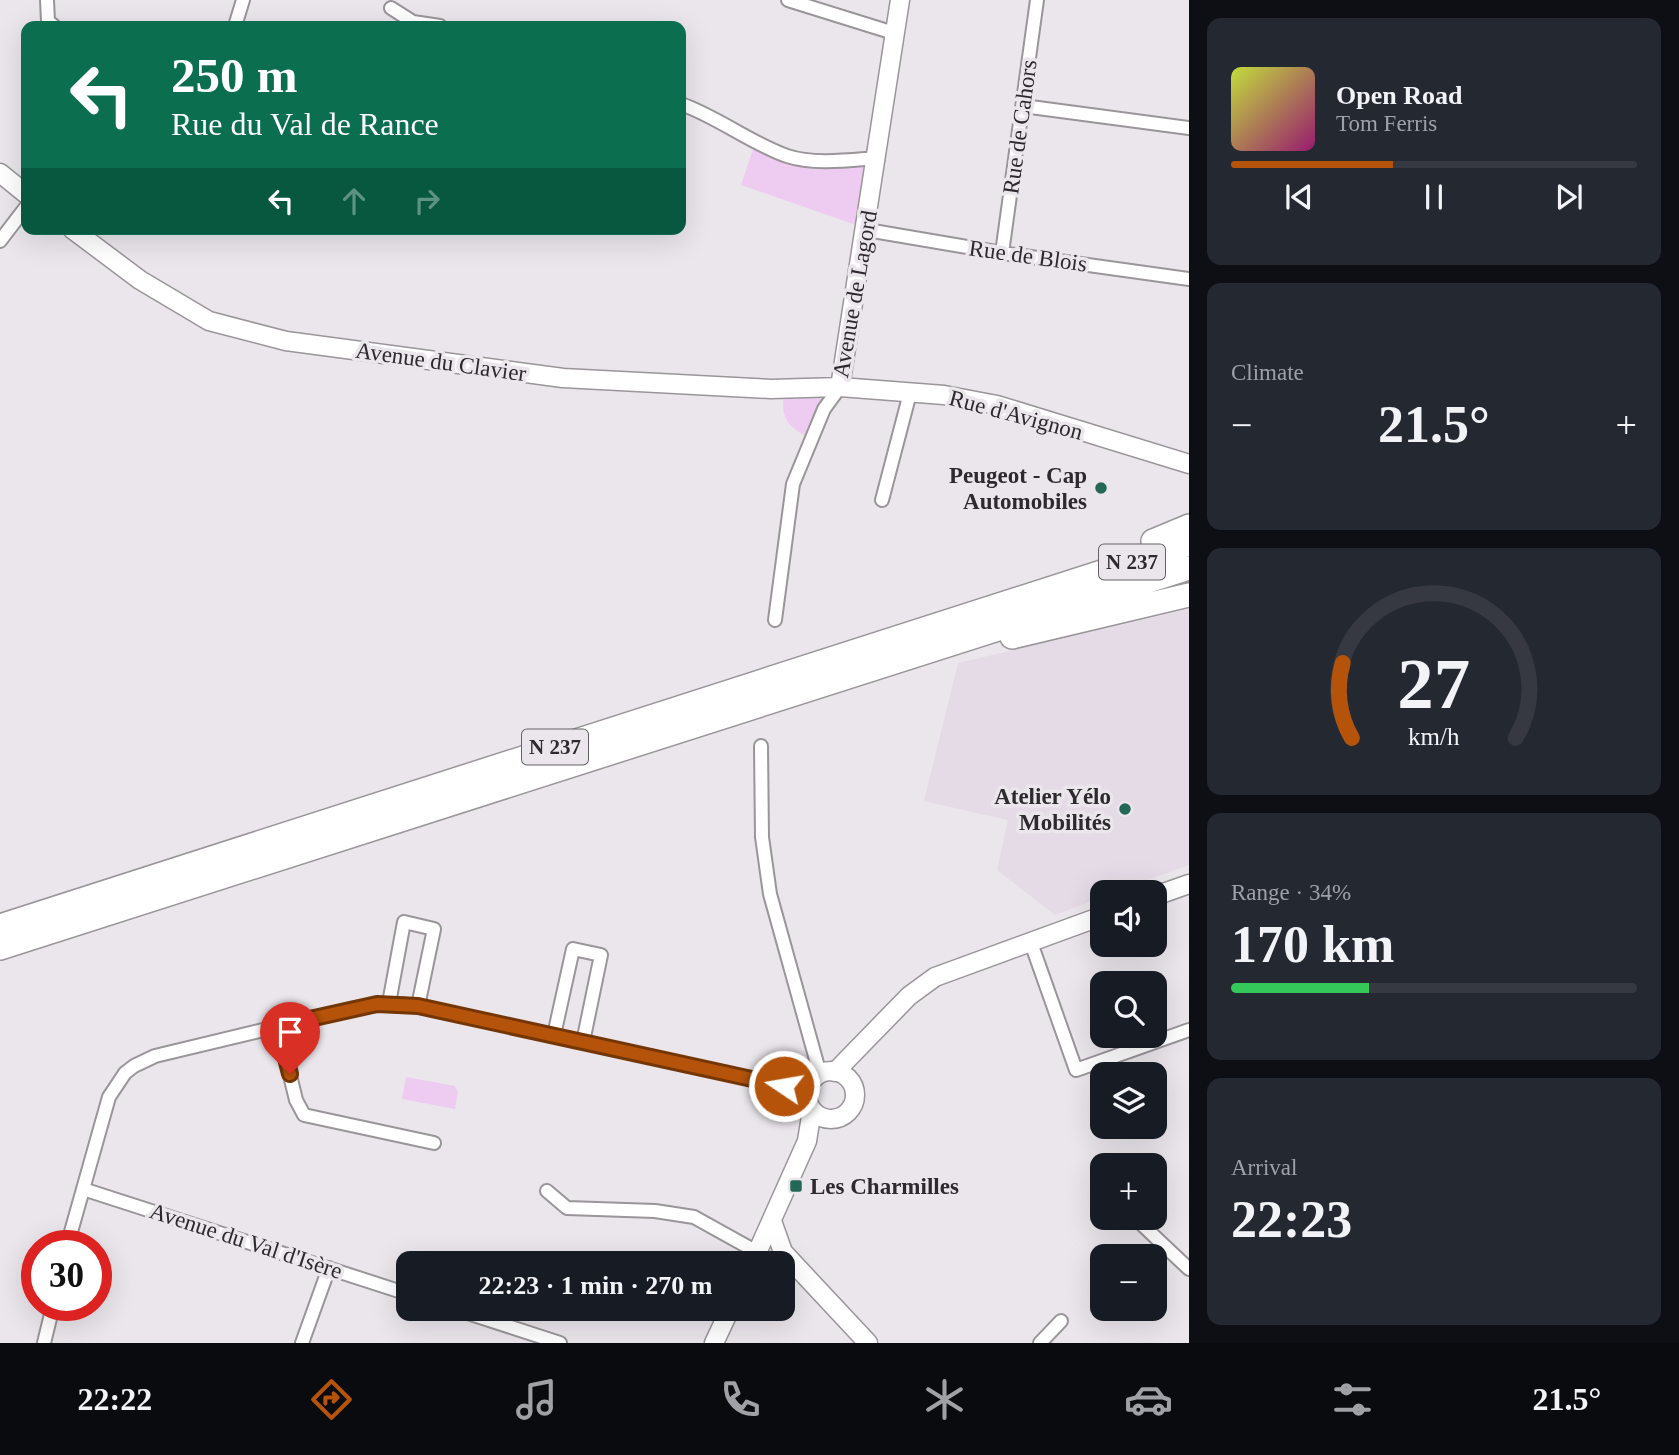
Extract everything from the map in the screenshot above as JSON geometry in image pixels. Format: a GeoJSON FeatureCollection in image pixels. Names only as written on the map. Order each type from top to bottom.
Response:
{"type":"FeatureCollection","features":[{"type":"Feature","properties":{"kind":"highway"},"geometry":{"type":"LineString","coordinates":[[1075,580],[1114,555],[1189,527]]}},
{"type":"Feature","properties":{"kind":"highway","name":"N 237"},"geometry":{"type":"LineString","coordinates":[[0,948],[38,925],[1189,544]]}},
{"type":"Feature","properties":{"kind":"highway","name":"N 237"},"geometry":{"type":"LineString","coordinates":[[0,926],[38,925],[1189,568]]}},
{"type":"Feature","properties":{"kind":"highway"},"geometry":{"type":"LineString","coordinates":[[936,647],[1024,635],[1189,595]]}},
{"type":"Feature","properties":{"kind":"street"},"geometry":{"type":"LineString","coordinates":[[47,0],[48,21]]}},
{"type":"Feature","properties":{"kind":"street"},"geometry":{"type":"LineString","coordinates":[[237,21],[243,0]]}},
{"type":"Feature","properties":{"kind":"street"},"geometry":{"type":"LineString","coordinates":[[788,0],[897,34]]}},
{"type":"Feature","properties":{"kind":"street","name":"Avenue de Lagord"},"geometry":{"type":"LineString","coordinates":[[775,620],[793,484],[824,410],[840,387],[867,230],[900,0]]}},
{"type":"Feature","properties":{"kind":"street","name":"Rue de Cahors"},"geometry":{"type":"LineString","coordinates":[[1002,253],[1037,0]]}},
{"type":"Feature","properties":{"kind":"street"},"geometry":{"type":"LineString","coordinates":[[391,8],[411,21]]}},
{"type":"Feature","properties":{"kind":"street"},"geometry":{"type":"LineString","coordinates":[[686,106],[789,156],[824,160],[878,158]]}},
{"type":"Feature","properties":{"kind":"street"},"geometry":{"type":"LineString","coordinates":[[1023,106],[1189,128]]}},
{"type":"Feature","properties":{"kind":"street"},"geometry":{"type":"LineString","coordinates":[[0,173],[21,190]]}},
{"type":"Feature","properties":{"kind":"street"},"geometry":{"type":"LineString","coordinates":[[0,241],[21,213]]}},
{"type":"Feature","properties":{"kind":"street","name":"Rue de Blois"},"geometry":{"type":"LineString","coordinates":[[867,230],[1002,253],[1189,279]]}},
{"type":"Feature","properties":{"kind":"street","name":"Avenue du Clavier"},"geometry":{"type":"LineString","coordinates":[[80,235],[140,280],[209,321],[286,341],[563,378],[771,389],[840,387]]}},
{"type":"Feature","properties":{"kind":"street","name":"Rue d'Avignon"},"geometry":{"type":"LineString","coordinates":[[840,387],[944,395],[997,405],[1189,464]]}},
{"type":"Feature","properties":{"kind":"street"},"geometry":{"type":"LineString","coordinates":[[882,500],[910,393]]}},
{"type":"Feature","properties":{"kind":"street"},"geometry":{"type":"LineString","coordinates":[[761,746],[762,837],[770,894],[830,1119]]}},
{"type":"Feature","properties":{"kind":"street"},"geometry":{"type":"LineString","coordinates":[[1167,892],[1189,884]]}},
{"type":"Feature","properties":{"kind":"street"},"geometry":{"type":"LineString","coordinates":[[757,1251],[807,1141],[823,1087],[864,1040],[909,996],[935,977],[1090,920]]}},
{"type":"Feature","properties":{"kind":"street"},"geometry":{"type":"LineString","coordinates":[[389,1003],[404,922],[434,929],[418,1006]]}},
{"type":"Feature","properties":{"kind":"street"},"geometry":{"type":"LineString","coordinates":[[1030,940],[1076,1070],[1189,1030]]}},
{"type":"Feature","properties":{"kind":"street"},"geometry":{"type":"LineString","coordinates":[[554,1035],[573,949],[601,956],[583,1042]]}},
{"type":"Feature","properties":{"kind":"street"},"geometry":{"type":"LineString","coordinates":[[71,1230],[109,1097],[125,1073],[143,1060],[278,1026],[389,1003],[418,1006],[784,1086],[823,1087],[855,1092],[852,1106],[842,1116],[830,1119],[807,1141]]}},
{"type":"Feature","properties":{"kind":"street"},"geometry":{"type":"LineString","coordinates":[[278,1026],[296,1100],[304,1115],[434,1143]]}},
{"type":"Feature","properties":{"kind":"street","name":"Avenue du Val d'Isère"},"geometry":{"type":"LineString","coordinates":[[83,1189],[396,1290]]}},
{"type":"Feature","properties":{"kind":"street"},"geometry":{"type":"LineString","coordinates":[[547,1191],[567,1208],[655,1211],[694,1217],[744,1251]]}},
{"type":"Feature","properties":{"kind":"street"},"geometry":{"type":"LineString","coordinates":[[772,1221],[783,1251]]}},
{"type":"Feature","properties":{"kind":"street"},"geometry":{"type":"LineString","coordinates":[[1148,1230],[1189,1269]]}},
{"type":"Feature","properties":{"kind":"street"},"geometry":{"type":"LineString","coordinates":[[795,1265],[868,1343]]}},
{"type":"Feature","properties":{"kind":"street"},"geometry":{"type":"LineString","coordinates":[[302,1343],[329,1268]]}},
{"type":"Feature","properties":{"kind":"street"},"geometry":{"type":"LineString","coordinates":[[44,1343],[49,1321]]}},
{"type":"Feature","properties":{"kind":"street"},"geometry":{"type":"LineString","coordinates":[[492,1321],[560,1343]]}},
{"type":"Feature","properties":{"kind":"street"},"geometry":{"type":"LineString","coordinates":[[714,1343],[724,1321]]}},
{"type":"Feature","properties":{"kind":"street"},"geometry":{"type":"LineString","coordinates":[[1040,1343],[1061,1321]]}},
{"type":"Feature","properties":{"kind":"shaded area"},"geometry":{"type":"Polygon","coordinates":[[[754,146],[802,165],[867,165],[856,225],[741,185],[754,146]]]}},
{"type":"Feature","properties":{"kind":"shaded area"},"geometry":{"type":"Polygon","coordinates":[[[840,387],[811,438],[796,430],[787,420],[783,407],[785,390],[840,387]]]}},
{"type":"Feature","properties":{"kind":"shaded area"},"geometry":{"type":"Polygon","coordinates":[[[1189,609],[1189,865],[1148,880],[1090,880],[1090,902],[1055,915],[997,870],[1008,820],[924,801],[958,663],[1189,609]]]}},
{"type":"Feature","properties":{"kind":"shaded area"},"geometry":{"type":"Polygon","coordinates":[[[406,1077],[455,1086],[458,1093],[455,1109],[402,1099],[406,1077]]]}},
{"type":"Feature","properties":{"kind":"place","name":"Peugeot - Cap Automobiles"},"geometry":{"type":"Point","coordinates":[1101,488]}},
{"type":"Feature","properties":{"kind":"place","name":"Atelier Yélo Mobilités"},"geometry":{"type":"Point","coordinates":[1125,809]}},
{"type":"Feature","properties":{"kind":"place","name":"Les Charmilles"},"geometry":{"type":"Point","coordinates":[796,1186]}},
{"type":"Feature","properties":{"kind":"route"},"geometry":{"type":"LineString","coordinates":[[290,1074],[278,1026],[389,1003],[418,1006],[784,1086]]}}]}
